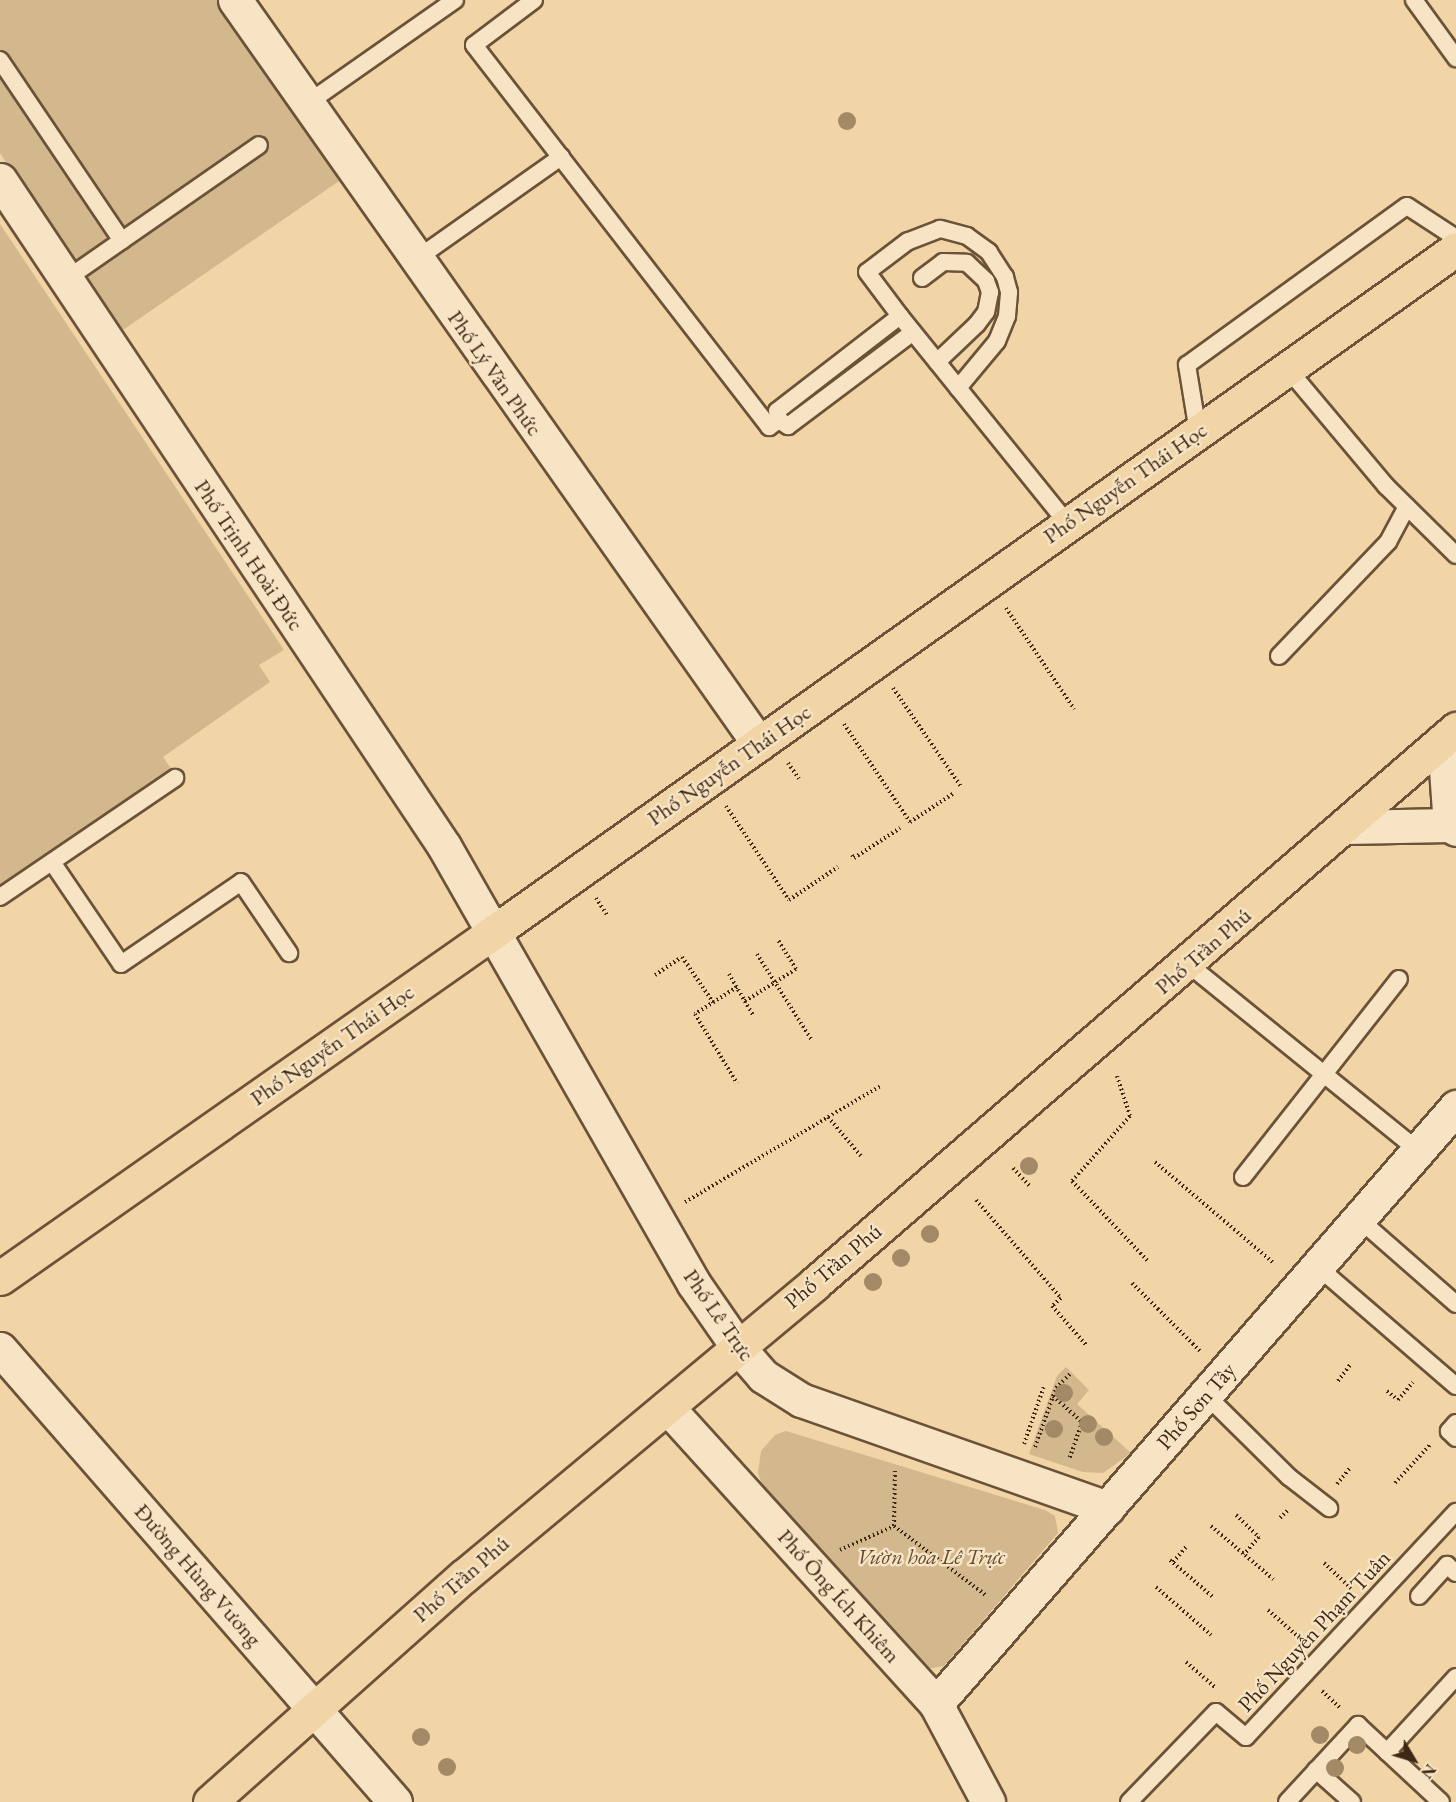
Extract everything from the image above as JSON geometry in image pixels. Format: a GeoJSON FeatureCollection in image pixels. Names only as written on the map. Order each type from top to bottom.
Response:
{"type":"FeatureCollection","features":[{"type":"Feature","properties":{"kind":"main road","name":"Phố Nguyễn Thái Học"},"geometry":{"type":"LineString","coordinates":[[0,1278],[495,932],[1456,249]]}},
{"type":"Feature","properties":{"kind":"main road","name":"Phố Trần Phú"},"geometry":{"type":"LineString","coordinates":[[210,1802],[464,1576],[667,1407],[1188,964],[1450,735]]}},
{"type":"Feature","properties":{"kind":"street","name":"Phố Lý Văn Phức"},"geometry":{"type":"LineString","coordinates":[[235,0],[305,105],[759,744]]}},
{"type":"Feature","properties":{"kind":"street","name":"Phố Trịnh Hoài Đức"},"geometry":{"type":"LineString","coordinates":[[0,180],[444,846],[495,932]]}},
{"type":"Feature","properties":{"kind":"street"},"geometry":{"type":"LineString","coordinates":[[1346,827],[1453,827],[1450,735]]}},
{"type":"Feature","properties":{"kind":"street","name":"Phố Lê Trực"},"geometry":{"type":"LineString","coordinates":[[495,932],[694,1284],[737,1346],[764,1376],[801,1400],[1108,1508]]}},
{"type":"Feature","properties":{"kind":"street","name":"Phố Sơn Tây"},"geometry":{"type":"LineString","coordinates":[[936,1704],[1456,1107]]}},
{"type":"Feature","properties":{"kind":"street","name":"Đường Hùng Vương"},"geometry":{"type":"LineString","coordinates":[[0,1348],[395,1802]]}},
{"type":"Feature","properties":{"kind":"street","name":"Phố Ông Ích Khiêm"},"geometry":{"type":"LineString","coordinates":[[667,1407],[936,1704],[988,1802]]}},
{"type":"Feature","properties":{"kind":"lane"},"geometry":{"type":"LineString","coordinates":[[305,105],[455,0]]}},
{"type":"Feature","properties":{"kind":"lane"},"geometry":{"type":"LineString","coordinates":[[534,0],[474,45],[769,427],[779,420]]}},
{"type":"Feature","properties":{"kind":"lane"},"geometry":{"type":"LineString","coordinates":[[1414,0],[1456,58]]}},
{"type":"Feature","properties":{"kind":"lane"},"geometry":{"type":"LineString","coordinates":[[0,60],[122,241]]}},
{"type":"Feature","properties":{"kind":"lane"},"geometry":{"type":"LineString","coordinates":[[65,280],[259,145]]}},
{"type":"Feature","properties":{"kind":"lane"},"geometry":{"type":"LineString","coordinates":[[415,260],[561,158]]}},
{"type":"Feature","properties":{"kind":"lane"},"geometry":{"type":"LineString","coordinates":[[1198,432],[1187,365],[1407,206],[1456,238]]}},
{"type":"Feature","properties":{"kind":"lane"},"geometry":{"type":"LineString","coordinates":[[958,388],[988,354],[1007,316],[1009,292],[998,263],[967,236],[940,230],[908,240],[867,272],[900,316],[937,362],[958,388],[1068,524]]}},
{"type":"Feature","properties":{"kind":"lane"},"geometry":{"type":"LineString","coordinates":[[922,278],[943,262],[967,263],[986,281],[990,292],[986,312],[977,324],[937,362]]}},
{"type":"Feature","properties":{"kind":"lane"},"geometry":{"type":"LineString","coordinates":[[900,316],[777,411],[779,420],[788,426],[913,332]]}},
{"type":"Feature","properties":{"kind":"lane"},"geometry":{"type":"LineString","coordinates":[[1287,368],[1407,507],[1456,555]]}},
{"type":"Feature","properties":{"kind":"lane"},"geometry":{"type":"LineString","coordinates":[[1279,656],[1388,542],[1407,507]]}},
{"type":"Feature","properties":{"kind":"lane"},"geometry":{"type":"LineString","coordinates":[[0,897],[175,778]]}},
{"type":"Feature","properties":{"kind":"lane"},"geometry":{"type":"LineString","coordinates":[[52,862],[121,964],[241,882],[289,953]]}},
{"type":"Feature","properties":{"kind":"lane"},"geometry":{"type":"LineString","coordinates":[[1188,964],[1419,1151]]}},
{"type":"Feature","properties":{"kind":"lane"},"geometry":{"type":"LineString","coordinates":[[1243,1177],[1399,979]]}},
{"type":"Feature","properties":{"kind":"lane"},"geometry":{"type":"LineString","coordinates":[[1359,1219],[1456,1304]]}},
{"type":"Feature","properties":{"kind":"lane"},"geometry":{"type":"LineString","coordinates":[[1310,1276],[1429,1363],[1456,1386]]}},
{"type":"Feature","properties":{"kind":"lane"},"geometry":{"type":"LineString","coordinates":[[1206,1395],[1289,1477],[1329,1508]]}},
{"type":"Feature","properties":{"kind":"lane","name":"Phố Nguyễn Phạm Tuân"},"geometry":{"type":"LineString","coordinates":[[1129,1802],[1216,1712],[1245,1737],[1456,1512]]}},
{"type":"Feature","properties":{"kind":"lane"},"geometry":{"type":"LineString","coordinates":[[1419,1596],[1447,1565],[1456,1573]]}},
{"type":"Feature","properties":{"kind":"lane"},"geometry":{"type":"LineString","coordinates":[[1387,1752],[1456,1677]]}},
{"type":"Feature","properties":{"kind":"lane"},"geometry":{"type":"LineString","coordinates":[[1287,1802],[1358,1725],[1441,1802]]}},
{"type":"Feature","properties":{"kind":"lane"},"geometry":{"type":"LineString","coordinates":[[1316,1770],[1352,1802]]}},
{"type":"Feature","properties":{"kind":"path"},"geometry":{"type":"LineString","coordinates":[[1006,608],[1074,709]]}},
{"type":"Feature","properties":{"kind":"path"},"geometry":{"type":"LineString","coordinates":[[893,688],[962,788]]}},
{"type":"Feature","properties":{"kind":"path"},"geometry":{"type":"LineString","coordinates":[[843,723],[910,822],[954,793]]}},
{"type":"Feature","properties":{"kind":"path"},"geometry":{"type":"LineString","coordinates":[[787,763],[799,779]]}},
{"type":"Feature","properties":{"kind":"path"},"geometry":{"type":"LineString","coordinates":[[726,806],[789,900],[838,867]]}},
{"type":"Feature","properties":{"kind":"path"},"geometry":{"type":"LineString","coordinates":[[852,855],[854,858],[900,828]]}},
{"type":"Feature","properties":{"kind":"path"},"geometry":{"type":"LineString","coordinates":[[596,898],[607,915]]}},
{"type":"Feature","properties":{"kind":"path"},"geometry":{"type":"LineString","coordinates":[[745,1001],[796,969],[778,940]]}},
{"type":"Feature","properties":{"kind":"path"},"geometry":{"type":"LineString","coordinates":[[757,954],[811,1040]]}},
{"type":"Feature","properties":{"kind":"path"},"geometry":{"type":"LineString","coordinates":[[655,975],[682,957],[713,1002]]}},
{"type":"Feature","properties":{"kind":"path"},"geometry":{"type":"LineString","coordinates":[[729,974],[753,1015]]}},
{"type":"Feature","properties":{"kind":"path"},"geometry":{"type":"LineString","coordinates":[[737,987],[695,1014],[737,1083]]}},
{"type":"Feature","properties":{"kind":"path"},"geometry":{"type":"LineString","coordinates":[[1117,1076],[1130,1116],[1072,1181],[1148,1261]]}},
{"type":"Feature","properties":{"kind":"path"},"geometry":{"type":"LineString","coordinates":[[682,1203],[880,1086]]}},
{"type":"Feature","properties":{"kind":"path"},"geometry":{"type":"LineString","coordinates":[[828,1116],[861,1156]]}},
{"type":"Feature","properties":{"kind":"path"},"geometry":{"type":"LineString","coordinates":[[1155,1162],[1310,1276]]}},
{"type":"Feature","properties":{"kind":"path"},"geometry":{"type":"LineString","coordinates":[[1013,1168],[1031,1187]]}},
{"type":"Feature","properties":{"kind":"path"},"geometry":{"type":"LineString","coordinates":[[976,1200],[1061,1298],[1052,1306],[1088,1346]]}},
{"type":"Feature","properties":{"kind":"path"},"geometry":{"type":"LineString","coordinates":[[1132,1283],[1205,1357]]}},
{"type":"Feature","properties":{"kind":"path"},"geometry":{"type":"LineString","coordinates":[[1387,1391],[1398,1400],[1429,1363]]}},
{"type":"Feature","properties":{"kind":"path"},"geometry":{"type":"LineString","coordinates":[[1338,1382],[1350,1365]]}},
{"type":"Feature","properties":{"kind":"path"},"geometry":{"type":"LineString","coordinates":[[1035,1448],[1053,1396],[1071,1373]]}},
{"type":"Feature","properties":{"kind":"path"},"geometry":{"type":"LineString","coordinates":[[1024,1444],[1044,1386]]}},
{"type":"Feature","properties":{"kind":"path"},"geometry":{"type":"LineString","coordinates":[[1053,1396],[1082,1422],[1069,1459]]}},
{"type":"Feature","properties":{"kind":"path"},"geometry":{"type":"LineString","coordinates":[[1395,1483],[1443,1432],[1454,1431]]}},
{"type":"Feature","properties":{"kind":"path"},"geometry":{"type":"LineString","coordinates":[[894,1526],[895,1471]]}},
{"type":"Feature","properties":{"kind":"path"},"geometry":{"type":"LineString","coordinates":[[1236,1515],[1259,1537],[1244,1554]]}},
{"type":"Feature","properties":{"kind":"path"},"geometry":{"type":"LineString","coordinates":[[835,1552],[894,1526]]}},
{"type":"Feature","properties":{"kind":"path"},"geometry":{"type":"LineString","coordinates":[[894,1526],[992,1599]]}},
{"type":"Feature","properties":{"kind":"path"},"geometry":{"type":"LineString","coordinates":[[1211,1526],[1273,1579]]}},
{"type":"Feature","properties":{"kind":"path"},"geometry":{"type":"LineString","coordinates":[[1187,1546],[1171,1561],[1214,1597]]}},
{"type":"Feature","properties":{"kind":"path"},"geometry":{"type":"LineString","coordinates":[[1324,1563],[1370,1604]]}},
{"type":"Feature","properties":{"kind":"path"},"geometry":{"type":"LineString","coordinates":[[1156,1587],[1211,1635]]}},
{"type":"Feature","properties":{"kind":"path"},"geometry":{"type":"LineString","coordinates":[[1268,1610],[1321,1657]]}},
{"type":"Feature","properties":{"kind":"path"},"geometry":{"type":"LineString","coordinates":[[1186,1662],[1224,1695],[1214,1707],[1216,1712]]}},
{"type":"Feature","properties":{"kind":"path"},"geometry":{"type":"LineString","coordinates":[[1304,1674],[1358,1725]]}},
{"type":"Feature","properties":{"kind":"green space"},"geometry":{"type":"Polygon","coordinates":[[[0,0],[222,0],[342,179],[120,332],[0,153],[0,0]]]}},
{"type":"Feature","properties":{"kind":"green space"},"geometry":{"type":"Polygon","coordinates":[[[0,224],[284,650],[259,665],[270,682],[163,757],[174,773],[0,892],[0,224]]]}},
{"type":"Feature","properties":{"kind":"green space"},"geometry":{"type":"Polygon","coordinates":[[[1066,1367],[1089,1390],[1077,1404],[1131,1453],[1103,1473],[1083,1472],[1029,1454],[1057,1376],[1066,1367]]]}},
{"type":"Feature","properties":{"kind":"green space","name":"Vườn hoa Lê Trực"},"geometry":{"type":"Polygon","coordinates":[[[786,1431],[1045,1510],[1055,1516],[1058,1533],[944,1666],[927,1669],[766,1495],[758,1473],[761,1451],[775,1435],[786,1431]]]}}]}
